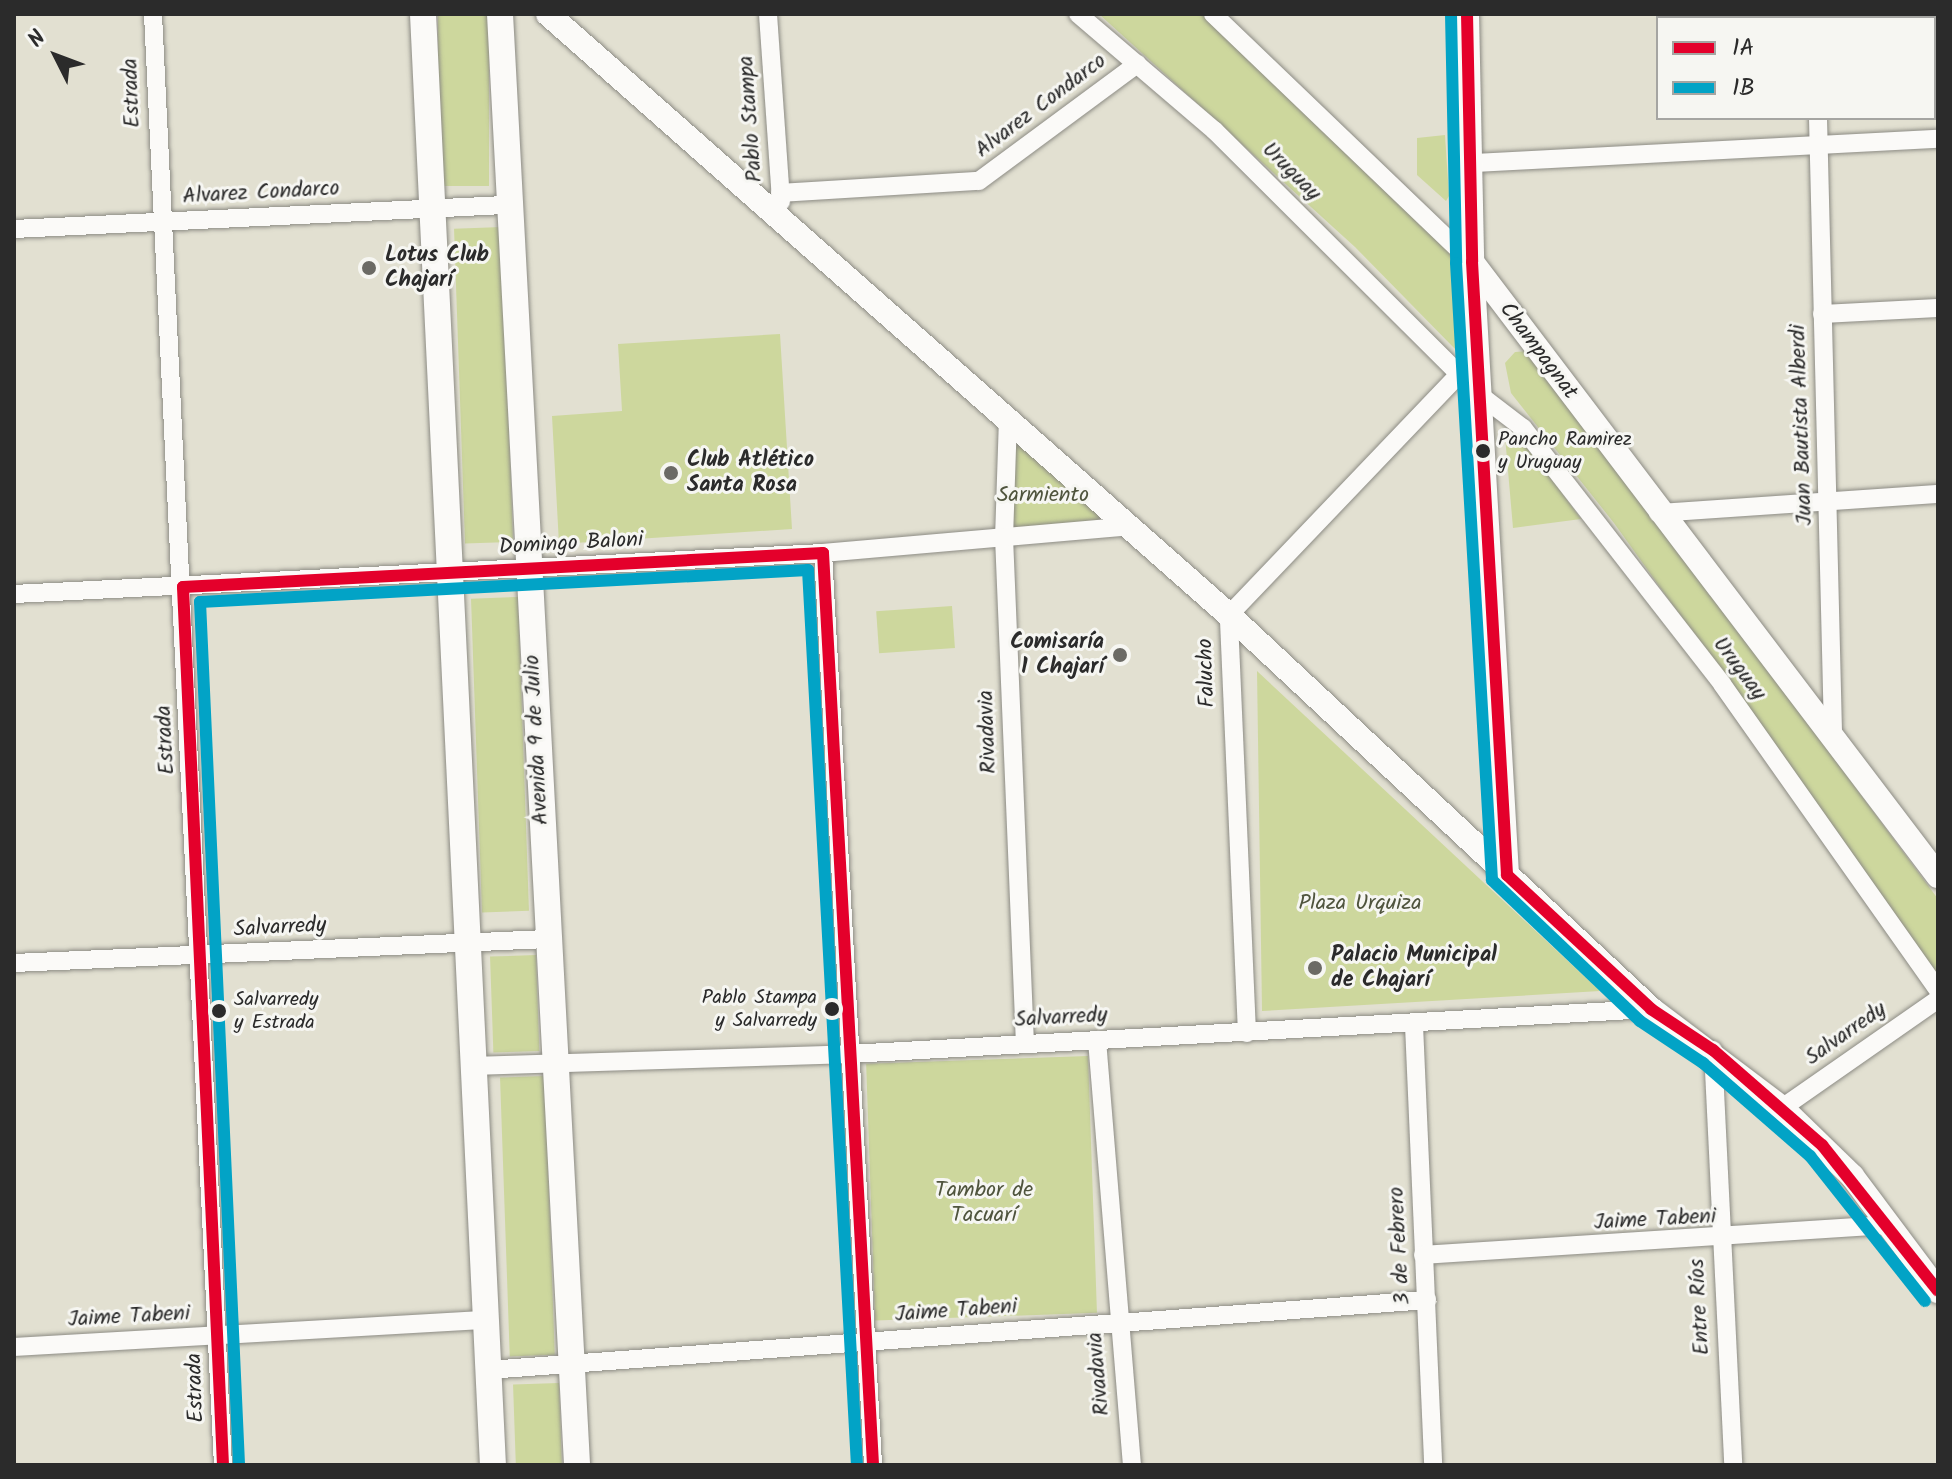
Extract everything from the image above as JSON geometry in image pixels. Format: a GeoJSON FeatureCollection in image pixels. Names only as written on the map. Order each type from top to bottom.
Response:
{"type":"FeatureCollection","features":[{"type":"Feature","properties":{"kind":"main road"},"geometry":{"type":"LineString","coordinates":[[423,14],[493,1465]]}},
{"type":"Feature","properties":{"kind":"main road","name":"Avenida 9 de Julio"},"geometry":{"type":"LineString","coordinates":[[500,14],[569,1364],[577,1465]]}},
{"type":"Feature","properties":{"kind":"street","name":"Estrada"},"geometry":{"type":"LineString","coordinates":[[153,14],[223,1465]]}},
{"type":"Feature","properties":{"kind":"street"},"geometry":{"type":"LineString","coordinates":[[548,14],[1229,615],[1651,1009],[1713,1050],[1782,1108],[1890,1225],[1938,1291]]}},
{"type":"Feature","properties":{"kind":"street","name":"Pablo Stampa"},"geometry":{"type":"LineString","coordinates":[[768,14],[783,221]]}},
{"type":"Feature","properties":{"kind":"street","name":"Uruguay"},"geometry":{"type":"LineString","coordinates":[[1078,14],[1214,130],[1523,428],[1722,684],[1938,990]]}},
{"type":"Feature","properties":{"kind":"street","name":"Champagnat"},"geometry":{"type":"LineString","coordinates":[[1213,14],[1472,262],[1658,513],[1833,730],[1938,876]]}},
{"type":"Feature","properties":{"kind":"street"},"geometry":{"type":"LineString","coordinates":[[1467,14],[1474,163],[1472,380],[1507,875]]}},
{"type":"Feature","properties":{"kind":"street","name":"Alvarez Condarco"},"geometry":{"type":"LineString","coordinates":[[780,193],[979,181],[1137,64]]}},
{"type":"Feature","properties":{"kind":"street","name":"Juan Bautista Alberdi"},"geometry":{"type":"LineString","coordinates":[[1818,120],[1833,730]]}},
{"type":"Feature","properties":{"kind":"street"},"geometry":{"type":"LineString","coordinates":[[1474,163],[1938,139]]}},
{"type":"Feature","properties":{"kind":"street","name":"Alvarez Condarco"},"geometry":{"type":"LineString","coordinates":[[14,229],[510,205]]}},
{"type":"Feature","properties":{"kind":"street"},"geometry":{"type":"LineString","coordinates":[[1822,314],[1938,308]]}},
{"type":"Feature","properties":{"kind":"street","name":"Falucho"},"geometry":{"type":"LineString","coordinates":[[1247,1033],[1229,615],[1472,380]]}},
{"type":"Feature","properties":{"kind":"street","name":"Rivadavia"},"geometry":{"type":"LineString","coordinates":[[1008,418],[1004,537],[1025,1044]]}},
{"type":"Feature","properties":{"kind":"street"},"geometry":{"type":"LineString","coordinates":[[1658,513],[1938,494]]}},
{"type":"Feature","properties":{"kind":"street","name":"Domingo Baloni"},"geometry":{"type":"LineString","coordinates":[[14,594],[529,571],[823,553],[1129,526]]}},
{"type":"Feature","properties":{"kind":"street"},"geometry":{"type":"LineString","coordinates":[[823,553],[873,1465]]}},
{"type":"Feature","properties":{"kind":"street","name":"Salvarredy"},"geometry":{"type":"LineString","coordinates":[[14,963],[547,939]]}},
{"type":"Feature","properties":{"kind":"street","name":"Salvarredy"},"geometry":{"type":"LineString","coordinates":[[1782,1108],[1938,999]]}},
{"type":"Feature","properties":{"kind":"street","name":"Salvarredy"},"geometry":{"type":"LineString","coordinates":[[473,1066],[554,1066],[850,1054],[1414,1025],[1651,1009]]}},
{"type":"Feature","properties":{"kind":"street","name":"3 de Febrero"},"geometry":{"type":"LineString","coordinates":[[1414,1025],[1433,1465]]}},
{"type":"Feature","properties":{"kind":"street","name":"Rivadavia"},"geometry":{"type":"LineString","coordinates":[[1097,1040],[1132,1465]]}},
{"type":"Feature","properties":{"kind":"street","name":"Entre Ríos"},"geometry":{"type":"LineString","coordinates":[[1713,1050],[1733,1465]]}},
{"type":"Feature","properties":{"kind":"street","name":"Jaime Tabeni"},"geometry":{"type":"LineString","coordinates":[[1423,1255],[1721,1240],[1890,1225]]}},
{"type":"Feature","properties":{"kind":"street","name":"Jaime Tabeni"},"geometry":{"type":"LineString","coordinates":[[488,1370],[1427,1300]]}},
{"type":"Feature","properties":{"kind":"street","name":"Jaime Tabeni"},"geometry":{"type":"LineString","coordinates":[[14,1347],[486,1320]]}},
{"type":"Feature","properties":{"kind":"green space"},"geometry":{"type":"Polygon","coordinates":[[[438,14],[489,14],[489,186],[438,186],[438,14]]]}},
{"type":"Feature","properties":{"kind":"green space"},"geometry":{"type":"Polygon","coordinates":[[[1099,14],[1201,14],[1230,38],[1452,253],[1458,352],[1355,247],[1099,14]]]}},
{"type":"Feature","properties":{"kind":"green space"},"geometry":{"type":"Polygon","coordinates":[[[1847,14],[1938,14],[1938,115],[1936,16],[1847,14]]]}},
{"type":"Feature","properties":{"kind":"green space"},"geometry":{"type":"Polygon","coordinates":[[[1445,135],[1449,196],[1446,201],[1417,175],[1417,138],[1445,135]]]}},
{"type":"Feature","properties":{"kind":"green space"},"geometry":{"type":"Polygon","coordinates":[[[502,227],[513,542],[465,543],[454,229],[502,227]]]}},
{"type":"Feature","properties":{"kind":"green space","name":"Club Atlético Santa Rosa"},"geometry":{"type":"Polygon","coordinates":[[[780,334],[792,529],[559,544],[552,416],[622,411],[618,344],[780,334]]]}},
{"type":"Feature","properties":{"kind":"green space"},"geometry":{"type":"Polygon","coordinates":[[[1532,351],[1938,899],[1938,976],[1614,523],[1511,393],[1505,363],[1515,352],[1532,351]]]}},
{"type":"Feature","properties":{"kind":"green space","name":"Sarmiento"},"geometry":{"type":"Polygon","coordinates":[[[1012,426],[1120,522],[1009,532],[1012,426]]]}},
{"type":"Feature","properties":{"kind":"green space"},"geometry":{"type":"Polygon","coordinates":[[[1505,436],[1520,436],[1581,519],[1513,528],[1505,436]]]}},
{"type":"Feature","properties":{"kind":"green space"},"geometry":{"type":"Polygon","coordinates":[[[518,597],[529,911],[482,912],[471,599],[518,597]]]}},
{"type":"Feature","properties":{"kind":"green space"},"geometry":{"type":"Polygon","coordinates":[[[952,606],[955,648],[879,653],[876,611],[952,606]]]}},
{"type":"Feature","properties":{"kind":"green space","name":"Plaza Urquiza"},"geometry":{"type":"Polygon","coordinates":[[[1257,671],[1600,991],[1262,1011],[1257,671]]]}},
{"type":"Feature","properties":{"kind":"green space"},"geometry":{"type":"Polygon","coordinates":[[[536,955],[539,1051],[493,1053],[490,957],[536,955]]]}},
{"type":"Feature","properties":{"kind":"green space","name":"Tambor de Tacuarí"},"geometry":{"type":"Polygon","coordinates":[[[1088,1056],[1097,1313],[875,1321],[866,1064],[1088,1056]]]}},
{"type":"Feature","properties":{"kind":"green space"},"geometry":{"type":"Polygon","coordinates":[[[545,1076],[555,1355],[510,1356],[500,1078],[545,1076]]]}},
{"type":"Feature","properties":{"kind":"green space"},"geometry":{"type":"Polygon","coordinates":[[[559,1383],[562,1465],[516,1465],[513,1385],[559,1383]]]}},
{"type":"Feature","properties":{"kind":"transit line","name":"1B"},"geometry":{"type":"LineString","coordinates":[[1451,14],[1456,263],[1492,880],[1640,1021],[1703,1063],[1810,1156],[1925,1301]]}},
{"type":"Feature","properties":{"kind":"transit line","name":"1A"},"geometry":{"type":"LineString","coordinates":[[1467,14],[1472,262],[1507,875],[1651,1009],[1713,1050],[1822,1145],[1938,1291]]}},
{"type":"Feature","properties":{"kind":"transit line","name":"1A"},"geometry":{"type":"LineString","coordinates":[[223,1465],[183,587],[823,553],[873,1465]]}},
{"type":"Feature","properties":{"kind":"transit line","name":"1B"},"geometry":{"type":"LineString","coordinates":[[239,1464],[200,602],[808,570],[857,1465]]}},
{"type":"Feature","properties":{"kind":"place","name":"Lotus Club Chajarí"},"geometry":{"type":"Point","coordinates":[369,268]}},
{"type":"Feature","properties":{"kind":"place","name":"Pancho Ramirez y Uruguay"},"geometry":{"type":"Point","coordinates":[1483,451]}},
{"type":"Feature","properties":{"kind":"place","name":"Club Atlético Santa Rosa"},"geometry":{"type":"Point","coordinates":[671,473]}},
{"type":"Feature","properties":{"kind":"place","name":"Comisaría 1 Chajarí"},"geometry":{"type":"Point","coordinates":[1120,655]}},
{"type":"Feature","properties":{"kind":"place","name":"Palacio Municipal de Chajarí"},"geometry":{"type":"Point","coordinates":[1315,968]}},
{"type":"Feature","properties":{"kind":"place","name":"Pablo Stampa y Salvarredy"},"geometry":{"type":"Point","coordinates":[832,1009]}},
{"type":"Feature","properties":{"kind":"place","name":"Salvarredy y Estrada"},"geometry":{"type":"Point","coordinates":[219,1011]}}]}
